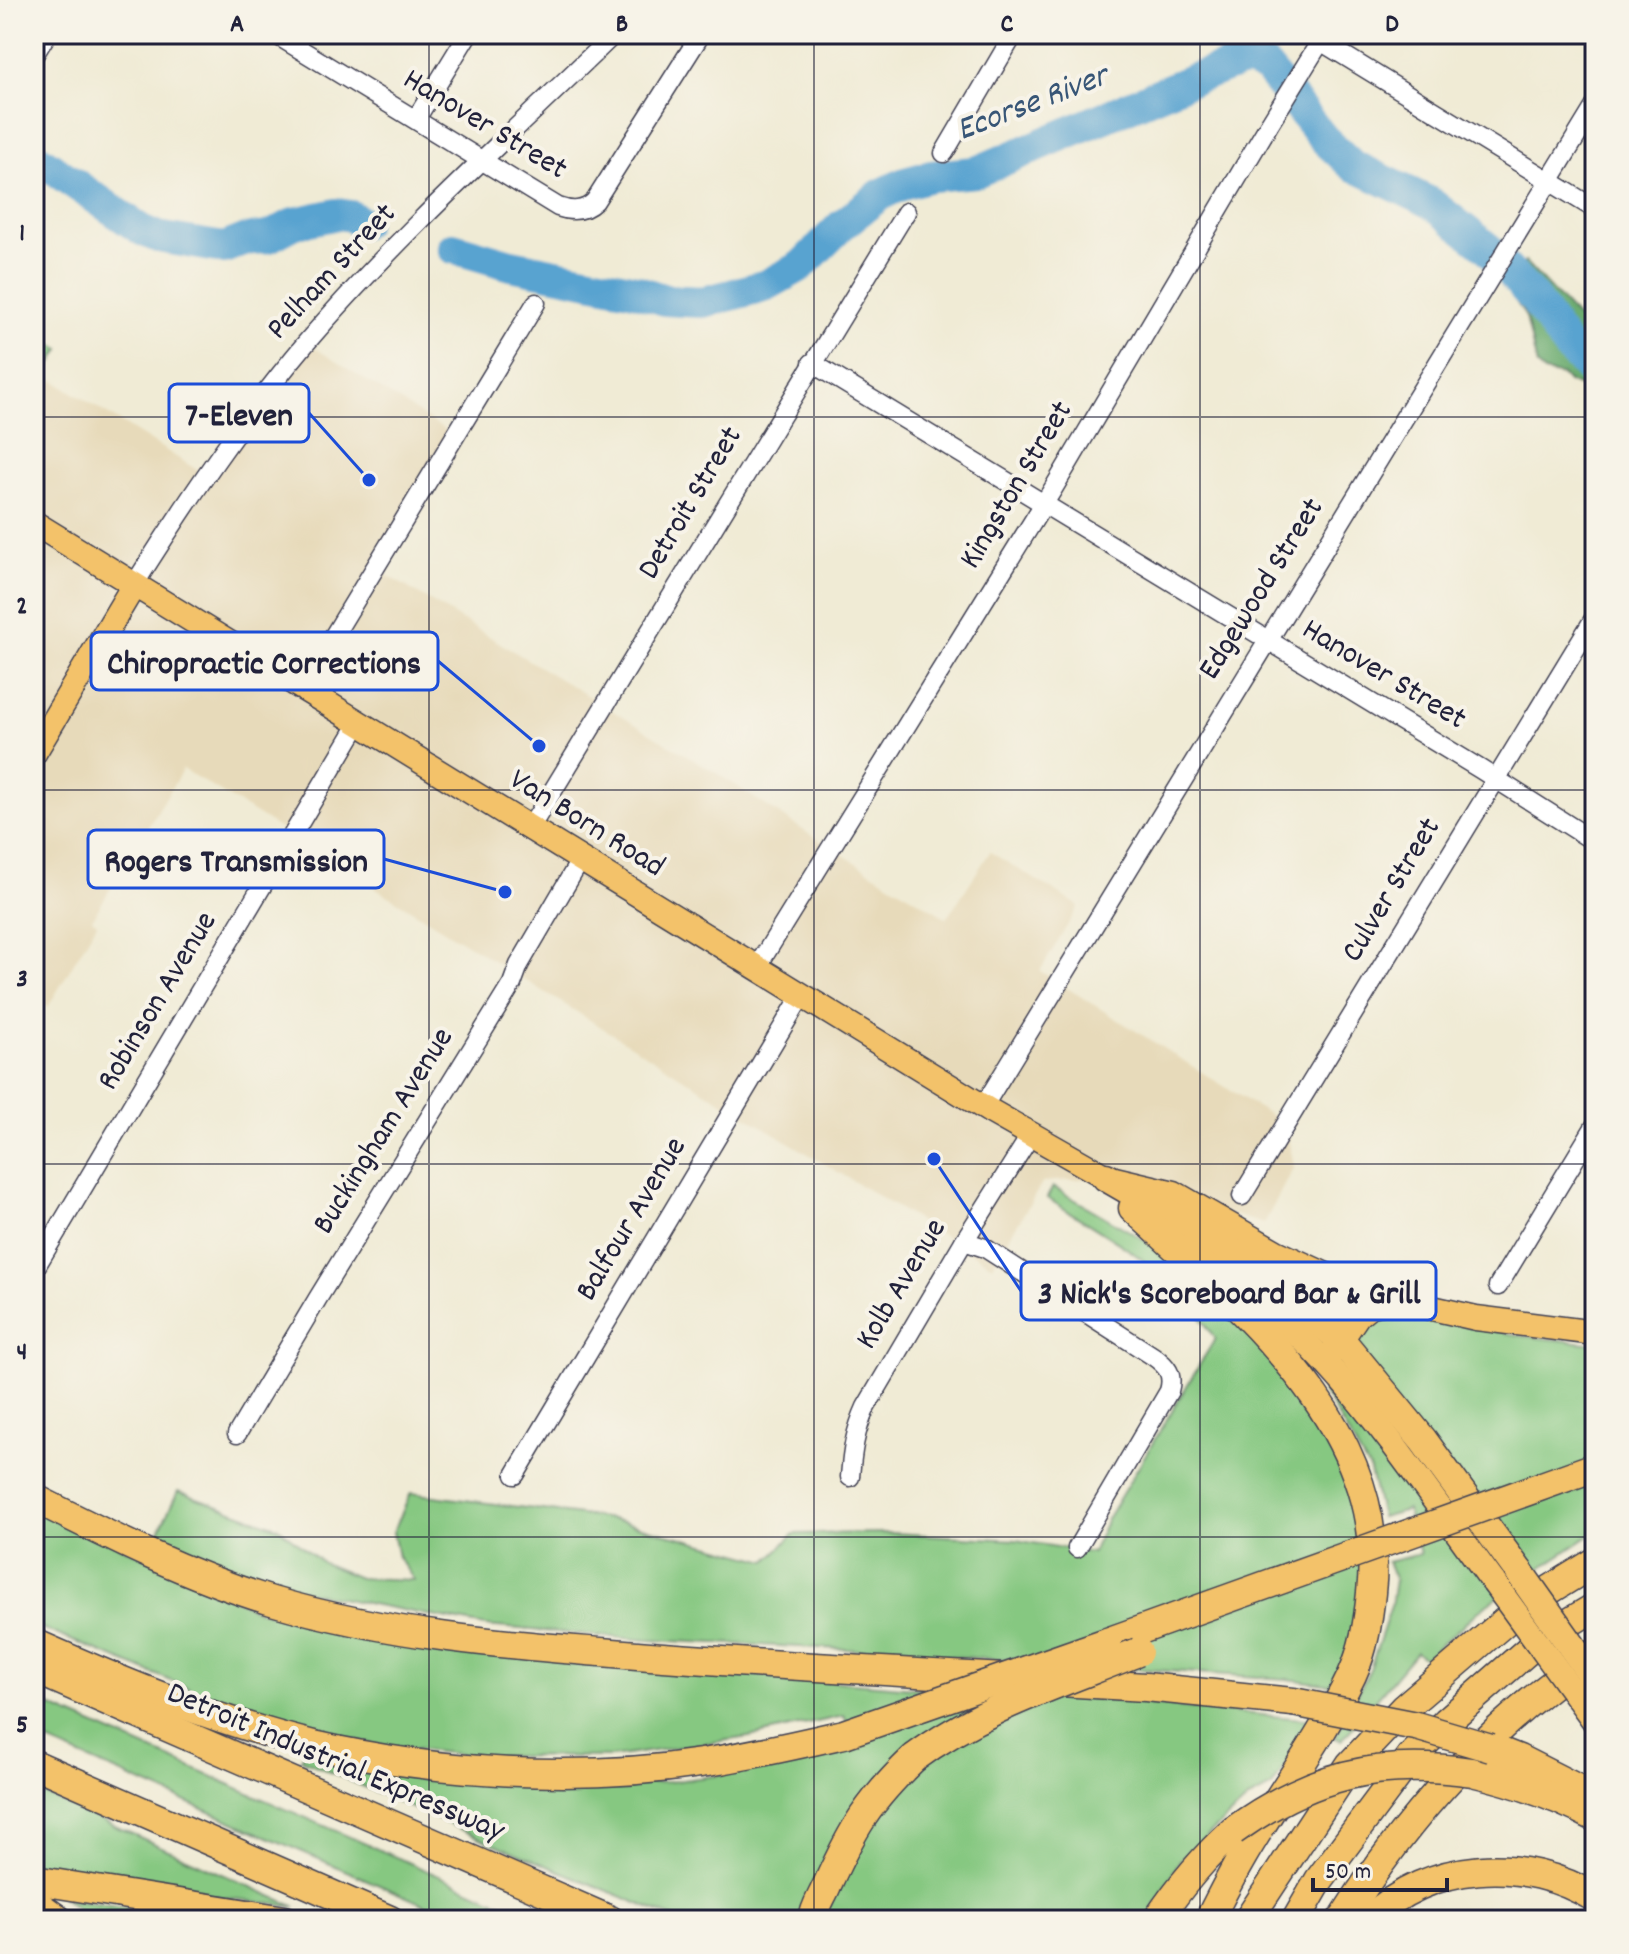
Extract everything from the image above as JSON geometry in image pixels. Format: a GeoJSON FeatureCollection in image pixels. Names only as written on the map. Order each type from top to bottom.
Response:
{"type":"FeatureCollection","features":[{"type":"Feature","properties":{"kind":"highway"},"geometry":{"type":"LineString","coordinates":[[1106,1177],[1226,1248],[1273,1281],[1333,1352],[1423,1440],[1507,1578],[1595,1679]]}},
{"type":"Feature","properties":{"kind":"highway"},"geometry":{"type":"LineString","coordinates":[[1133,1208],[1260,1331],[1313,1392],[1341,1438],[1361,1483],[1371,1528],[1373,1578],[1367,1632],[1353,1672],[1209,1920]]}},
{"type":"Feature","properties":{"kind":"highway"},"geometry":{"type":"LineString","coordinates":[[34,1643],[231,1721],[313,1745],[405,1762],[483,1770],[636,1770],[765,1752],[844,1734],[1595,1467]]}},
{"type":"Feature","properties":{"kind":"highway"},"geometry":{"type":"LineString","coordinates":[[34,1498],[126,1545],[214,1581],[349,1621],[524,1647],[1146,1687],[1293,1702],[1416,1726],[1491,1748],[1595,1797]]}},
{"type":"Feature","properties":{"kind":"highway"},"geometry":{"type":"LineString","coordinates":[[1248,1920],[1350,1765],[1404,1708],[1522,1607],[1595,1562]]}},
{"type":"Feature","properties":{"kind":"highway"},"geometry":{"type":"LineString","coordinates":[[813,1920],[842,1851],[862,1814],[885,1785],[938,1740],[994,1710],[1138,1652],[1252,1601],[1303,1572]]}},
{"type":"Feature","properties":{"kind":"highway"},"geometry":{"type":"LineString","coordinates":[[1296,1920],[1326,1870],[1411,1757],[1447,1721],[1540,1640],[1595,1607]]}},
{"type":"Feature","properties":{"kind":"highway"},"geometry":{"type":"LineString","coordinates":[[1342,1920],[1426,1805],[1481,1747],[1565,1674],[1595,1654]]}},
{"type":"Feature","properties":{"kind":"highway","name":"Detroit Industrial Expressway"},"geometry":{"type":"LineString","coordinates":[[34,1669],[610,1920]]}},
{"type":"Feature","properties":{"kind":"highway"},"geometry":{"type":"LineString","coordinates":[[34,1764],[390,1920]]}},
{"type":"Feature","properties":{"kind":"highway"},"geometry":{"type":"LineString","coordinates":[[1157,1920],[1203,1858],[1233,1831],[1267,1807],[1309,1786],[1352,1774],[1392,1767],[1472,1772],[1512,1781],[1595,1817]]}},
{"type":"Feature","properties":{"kind":"highway"},"geometry":{"type":"LineString","coordinates":[[1369,1920],[1403,1894],[1432,1880],[1465,1870],[1501,1869],[1536,1873],[1577,1887],[1595,1898]]}},
{"type":"Feature","properties":{"kind":"highway"},"geometry":{"type":"LineString","coordinates":[[43,1905],[285,1920]]}},
{"type":"Feature","properties":{"kind":"main road","name":"Van Born Road"},"geometry":{"type":"LineString","coordinates":[[34,523],[983,1107],[1106,1177],[1174,1193],[1276,1252],[1326,1275],[1397,1300],[1518,1325],[1595,1333]]}},
{"type":"Feature","properties":{"kind":"main road"},"geometry":{"type":"LineString","coordinates":[[34,753],[134,585]]}},
{"type":"Feature","properties":{"kind":"main road","name":"Van Born Road"},"geometry":{"type":"LineString","coordinates":[[1106,1177],[1133,1208],[1230,1276],[1274,1313],[1333,1352]]}},
{"type":"Feature","properties":{"kind":"main road"},"geometry":{"type":"LineString","coordinates":[[1333,1352],[1358,1315],[1370,1305],[1397,1300]]}},
{"type":"Feature","properties":{"kind":"main road"},"geometry":{"type":"LineString","coordinates":[[1507,1578],[1595,1722]]}},
{"type":"Feature","properties":{"kind":"street"},"geometry":{"type":"LineString","coordinates":[[34,55],[47,34]]}},
{"type":"Feature","properties":{"kind":"street","name":"Hanover Street"},"geometry":{"type":"LineString","coordinates":[[275,34],[569,211],[581,210],[595,201],[701,34]]}},
{"type":"Feature","properties":{"kind":"street"},"geometry":{"type":"LineString","coordinates":[[416,119],[468,34]]}},
{"type":"Feature","properties":{"kind":"street","name":"Pelham Street"},"geometry":{"type":"LineString","coordinates":[[134,585],[176,518],[264,394],[341,304],[483,160],[614,34]]}},
{"type":"Feature","properties":{"kind":"street"},"geometry":{"type":"LineString","coordinates":[[944,153],[1014,34]]}},
{"type":"Feature","properties":{"kind":"street"},"geometry":{"type":"LineString","coordinates":[[1318,37],[1595,209]]}},
{"type":"Feature","properties":{"kind":"street","name":"Kingston Street"},"geometry":{"type":"LineString","coordinates":[[757,967],[1042,505],[1302,74],[1318,37]]}},
{"type":"Feature","properties":{"kind":"street","name":"Edgewood Street"},"geometry":{"type":"LineString","coordinates":[[983,1107],[1595,106]]}},
{"type":"Feature","properties":{"kind":"street","name":"Detroit Street"},"geometry":{"type":"LineString","coordinates":[[530,828],[906,212]]}},
{"type":"Feature","properties":{"kind":"street"},"geometry":{"type":"LineString","coordinates":[[302,688],[536,303]]}},
{"type":"Feature","properties":{"kind":"street","name":"Hanover Street"},"geometry":{"type":"LineString","coordinates":[[812,363],[1595,842]]}},
{"type":"Feature","properties":{"kind":"street","name":"Culver Street"},"geometry":{"type":"LineString","coordinates":[[1242,1196],[1595,617]]}},
{"type":"Feature","properties":{"kind":"street","name":"Robinson Avenue"},"geometry":{"type":"LineString","coordinates":[[34,1270],[359,723]]}},
{"type":"Feature","properties":{"kind":"street","name":"Buckingham Avenue"},"geometry":{"type":"LineString","coordinates":[[237,1434],[512,984],[519,965],[581,859]]}},
{"type":"Feature","properties":{"kind":"street","name":"Balfour Avenue"},"geometry":{"type":"LineString","coordinates":[[515,1475],[802,995]]}},
{"type":"Feature","properties":{"kind":"street"},"geometry":{"type":"LineString","coordinates":[[1498,1286],[1595,1126]]}},
{"type":"Feature","properties":{"kind":"street","name":"Kolb Avenue"},"geometry":{"type":"LineString","coordinates":[[850,1477],[852,1447],[866,1407],[1032,1133]]}},
{"type":"Feature","properties":{"kind":"street"},"geometry":{"type":"LineString","coordinates":[[964,1241],[985,1248],[1127,1339],[1165,1364],[1170,1374],[1169,1391],[1077,1548]]}},
{"type":"Feature","properties":{"kind":"shaded area"},"geometry":{"type":"Polygon","coordinates":[[[307,343],[456,437],[375,568],[718,774],[812,836],[947,918],[990,852],[1079,906],[1040,971],[1286,1125],[1294,1166],[1264,1224],[1106,1177],[1043,1182],[992,1265],[183,769],[92,919],[97,923],[48,1007],[34,999],[34,386],[38,387],[45,375],[205,475],[307,343]]]}},
{"type":"Feature","properties":{"kind":"green space"},"geometry":{"type":"Polygon","coordinates":[[[1525,262],[1581,322],[1595,327],[1595,393],[1568,382],[1563,376],[1544,372],[1537,366],[1526,317],[1514,298],[1511,283],[1525,262]]]}},
{"type":"Feature","properties":{"kind":"green space"},"geometry":{"type":"Polygon","coordinates":[[[34,334],[60,349],[37,388],[34,385],[34,334]]]}},
{"type":"Feature","properties":{"kind":"green space"},"geometry":{"type":"Polygon","coordinates":[[[1053,1187],[1143,1239],[1196,1280],[1263,1349],[1329,1437],[1347,1476],[1364,1571],[1356,1619],[1332,1685],[1287,1679],[844,1649],[647,1640],[485,1626],[273,1585],[155,1540],[178,1491],[279,1528],[323,1563],[359,1578],[414,1580],[398,1557],[393,1532],[411,1493],[612,1519],[767,1561],[794,1534],[892,1533],[1016,1540],[1092,1553],[1107,1519],[1215,1339],[1190,1303],[1156,1270],[1047,1198],[1053,1187]]]}},
{"type":"Feature","properties":{"kind":"green space"},"geometry":{"type":"Polygon","coordinates":[[[1399,1312],[1522,1336],[1595,1344],[1595,1532],[1487,1604],[1425,1658],[1416,1652],[1342,1740],[1335,1738],[1370,1669],[1391,1606],[1395,1580],[1387,1562],[1420,1554],[1407,1510],[1381,1517],[1370,1471],[1323,1391],[1360,1355],[1355,1335],[1375,1318],[1399,1312]]]}},
{"type":"Feature","properties":{"kind":"green space"},"geometry":{"type":"Polygon","coordinates":[[[34,1506],[257,1610],[391,1645],[925,1689],[1063,1696],[1314,1720],[1272,1787],[1249,1799],[1180,1860],[1147,1920],[678,1920],[301,1759],[304,1754],[567,1787],[669,1782],[765,1769],[858,1747],[844,1716],[749,1737],[612,1757],[473,1756],[373,1744],[305,1728],[223,1702],[34,1625],[34,1506]]]}},
{"type":"Feature","properties":{"kind":"green space"},"geometry":{"type":"Polygon","coordinates":[[[34,1699],[540,1920],[460,1920],[34,1736],[34,1699]]]}},
{"type":"Feature","properties":{"kind":"green space"},"geometry":{"type":"Polygon","coordinates":[[[34,1790],[296,1907],[34,1872],[34,1790]]]}},
{"type":"Feature","properties":{"kind":"green space"},"geometry":{"type":"Polygon","coordinates":[[[64,1898],[205,1920],[91,1920],[64,1898]]]}},
{"type":"Feature","properties":{"kind":"waterway","name":"Ecorse River"},"geometry":{"type":"LineString","coordinates":[[453,248],[511,265],[635,290],[665,300],[703,302],[767,285],[801,266],[842,225],[880,195],[905,183],[931,176],[976,172],[1186,82],[1248,61],[1266,67],[1324,139],[1352,165],[1431,203],[1488,248],[1534,299],[1568,348],[1595,374]]}},
{"type":"Feature","properties":{"kind":"waterway","name":"Ecorse River"},"geometry":{"type":"LineString","coordinates":[[34,156],[142,230],[158,237],[224,248],[244,240],[269,237],[295,223],[337,214],[351,216],[362,223]]}},
{"type":"Feature","properties":{"kind":"place","name":"7-Eleven"},"geometry":{"type":"Point","coordinates":[369,480]}},
{"type":"Feature","properties":{"kind":"place","name":"Chiropractic Corrections"},"geometry":{"type":"Point","coordinates":[539,746]}},
{"type":"Feature","properties":{"kind":"place","name":"Rogers Transmission"},"geometry":{"type":"Point","coordinates":[505,892]}},
{"type":"Feature","properties":{"kind":"place","name":"3 Nick's Scoreboard Bar & Grill"},"geometry":{"type":"Point","coordinates":[934,1159]}}]}
